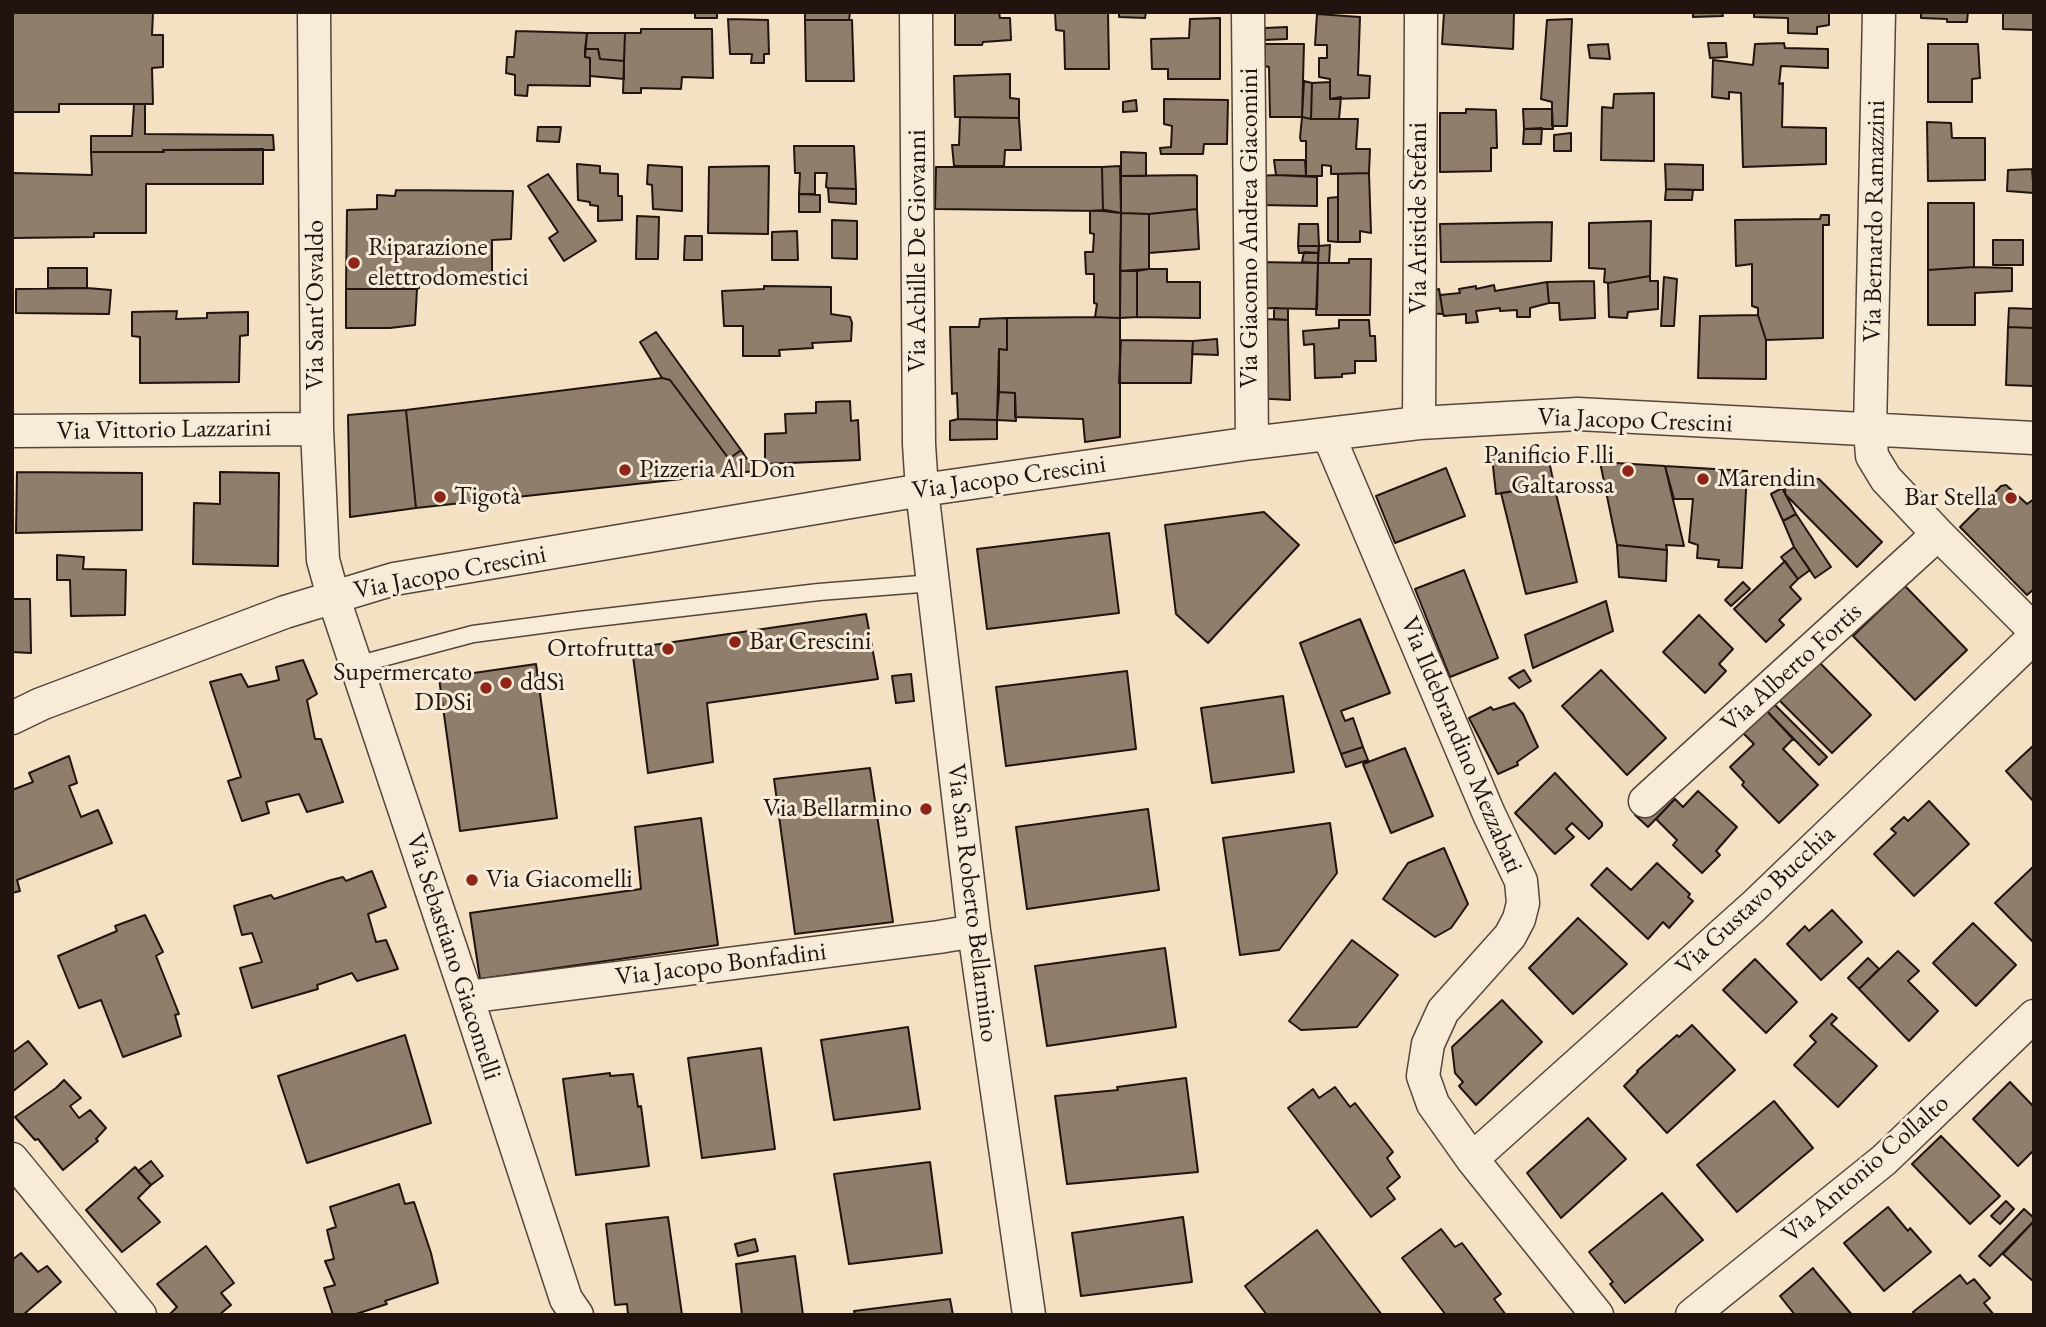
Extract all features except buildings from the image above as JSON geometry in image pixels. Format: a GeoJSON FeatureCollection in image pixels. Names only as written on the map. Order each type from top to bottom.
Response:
{"type":"FeatureCollection","features":[{"type":"Feature","properties":{"kind":"street","name":"Via Sant'Osvaldo"},"geometry":{"type":"LineString","coordinates":[[314,12],[317,429],[323,560],[333,596]]}},
{"type":"Feature","properties":{"kind":"street","name":"Via Achille De Giovanni"},"geometry":{"type":"LineString","coordinates":[[916,12],[919,444],[922,490]]}},
{"type":"Feature","properties":{"kind":"street","name":"Via Giacomo Andrea Giacomini"},"geometry":{"type":"LineString","coordinates":[[1248,12],[1252,443]]}},
{"type":"Feature","properties":{"kind":"street","name":"Via Aristide Stefani"},"geometry":{"type":"LineString","coordinates":[[1419,423],[1421,12]]}},
{"type":"Feature","properties":{"kind":"street","name":"Via Bernardo Ramazzini"},"geometry":{"type":"LineString","coordinates":[[1879,12],[1870,430],[1872,456],[1886,479],[2034,630]]}},
{"type":"Feature","properties":{"kind":"street","name":"Via Jacopo Crescini"},"geometry":{"type":"LineString","coordinates":[[12,718],[54,699],[285,612],[394,579],[922,490],[1252,443],[1419,423],[1578,414],[2034,438]]}},
{"type":"Feature","properties":{"kind":"street","name":"Via Vittorio Lazzarini"},"geometry":{"type":"LineString","coordinates":[[12,431],[317,429]]}},
{"type":"Feature","properties":{"kind":"street","name":"Via Ildebrandino Mezzabati"},"geometry":{"type":"LineString","coordinates":[[1328,434],[1489,814],[1521,880],[1523,902],[1519,919],[1510,936],[1443,1011],[1428,1044],[1423,1076],[1433,1104],[1472,1159],[1597,1315]]}},
{"type":"Feature","properties":{"kind":"street","name":"Via San Roberto Bellarmino"},"geometry":{"type":"LineString","coordinates":[[922,490],[974,931],[1029,1315]]}},
{"type":"Feature","properties":{"kind":"street","name":"Via Alberto Fortis"},"geometry":{"type":"LineString","coordinates":[[1645,801],[1938,534]]}},
{"type":"Feature","properties":{"kind":"street","name":"Via Sebastiano Giacomelli"},"geometry":{"type":"LineString","coordinates":[[333,596],[566,1299],[577,1315]]}},
{"type":"Feature","properties":{"kind":"street","name":"Via Gustavo Bucchia"},"geometry":{"type":"LineString","coordinates":[[1472,1159],[1754,906],[2034,637]]}},
{"type":"Feature","properties":{"kind":"street","name":"Via Jacopo Bonfadini"},"geometry":{"type":"LineString","coordinates":[[467,997],[974,931]]}},
{"type":"Feature","properties":{"kind":"street","name":"Via Antonio Collalto"},"geometry":{"type":"LineString","coordinates":[[1692,1315],[1884,1160],[2034,1016]]}},
{"type":"Feature","properties":{"kind":"street"},"geometry":{"type":"LineString","coordinates":[[12,1159],[140,1315]]}},
{"type":"Feature","properties":{"kind":"lane"},"geometry":{"type":"LineString","coordinates":[[356,665],[473,634],[818,592],[933,583]]}},
{"type":"Feature","properties":{"kind":"place","name":"Riparazione elettrodomestici"},"geometry":{"type":"Point","coordinates":[354,263]}},
{"type":"Feature","properties":{"kind":"place","name":"Pizzeria Al Don"},"geometry":{"type":"Point","coordinates":[625,470]}},
{"type":"Feature","properties":{"kind":"place","name":"Panificio F.lli Galtarossa"},"geometry":{"type":"Point","coordinates":[1628,471]}},
{"type":"Feature","properties":{"kind":"place","name":"Marendin"},"geometry":{"type":"Point","coordinates":[1703,479]}},
{"type":"Feature","properties":{"kind":"place","name":"Tigotà"},"geometry":{"type":"Point","coordinates":[440,497]}},
{"type":"Feature","properties":{"kind":"place","name":"Bar Stella"},"geometry":{"type":"Point","coordinates":[2011,498]}},
{"type":"Feature","properties":{"kind":"place","name":"Bar Crescini"},"geometry":{"type":"Point","coordinates":[735,642]}},
{"type":"Feature","properties":{"kind":"place","name":"Ortofrutta"},"geometry":{"type":"Point","coordinates":[668,649]}},
{"type":"Feature","properties":{"kind":"place","name":"ddSì"},"geometry":{"type":"Point","coordinates":[506,683]}},
{"type":"Feature","properties":{"kind":"place","name":"Supermercato DDSi"},"geometry":{"type":"Point","coordinates":[486,688]}},
{"type":"Feature","properties":{"kind":"place","name":"Via Bellarmino"},"geometry":{"type":"Point","coordinates":[926,809]}},
{"type":"Feature","properties":{"kind":"place","name":"Via Giacomelli"},"geometry":{"type":"Point","coordinates":[472,880]}}]}
